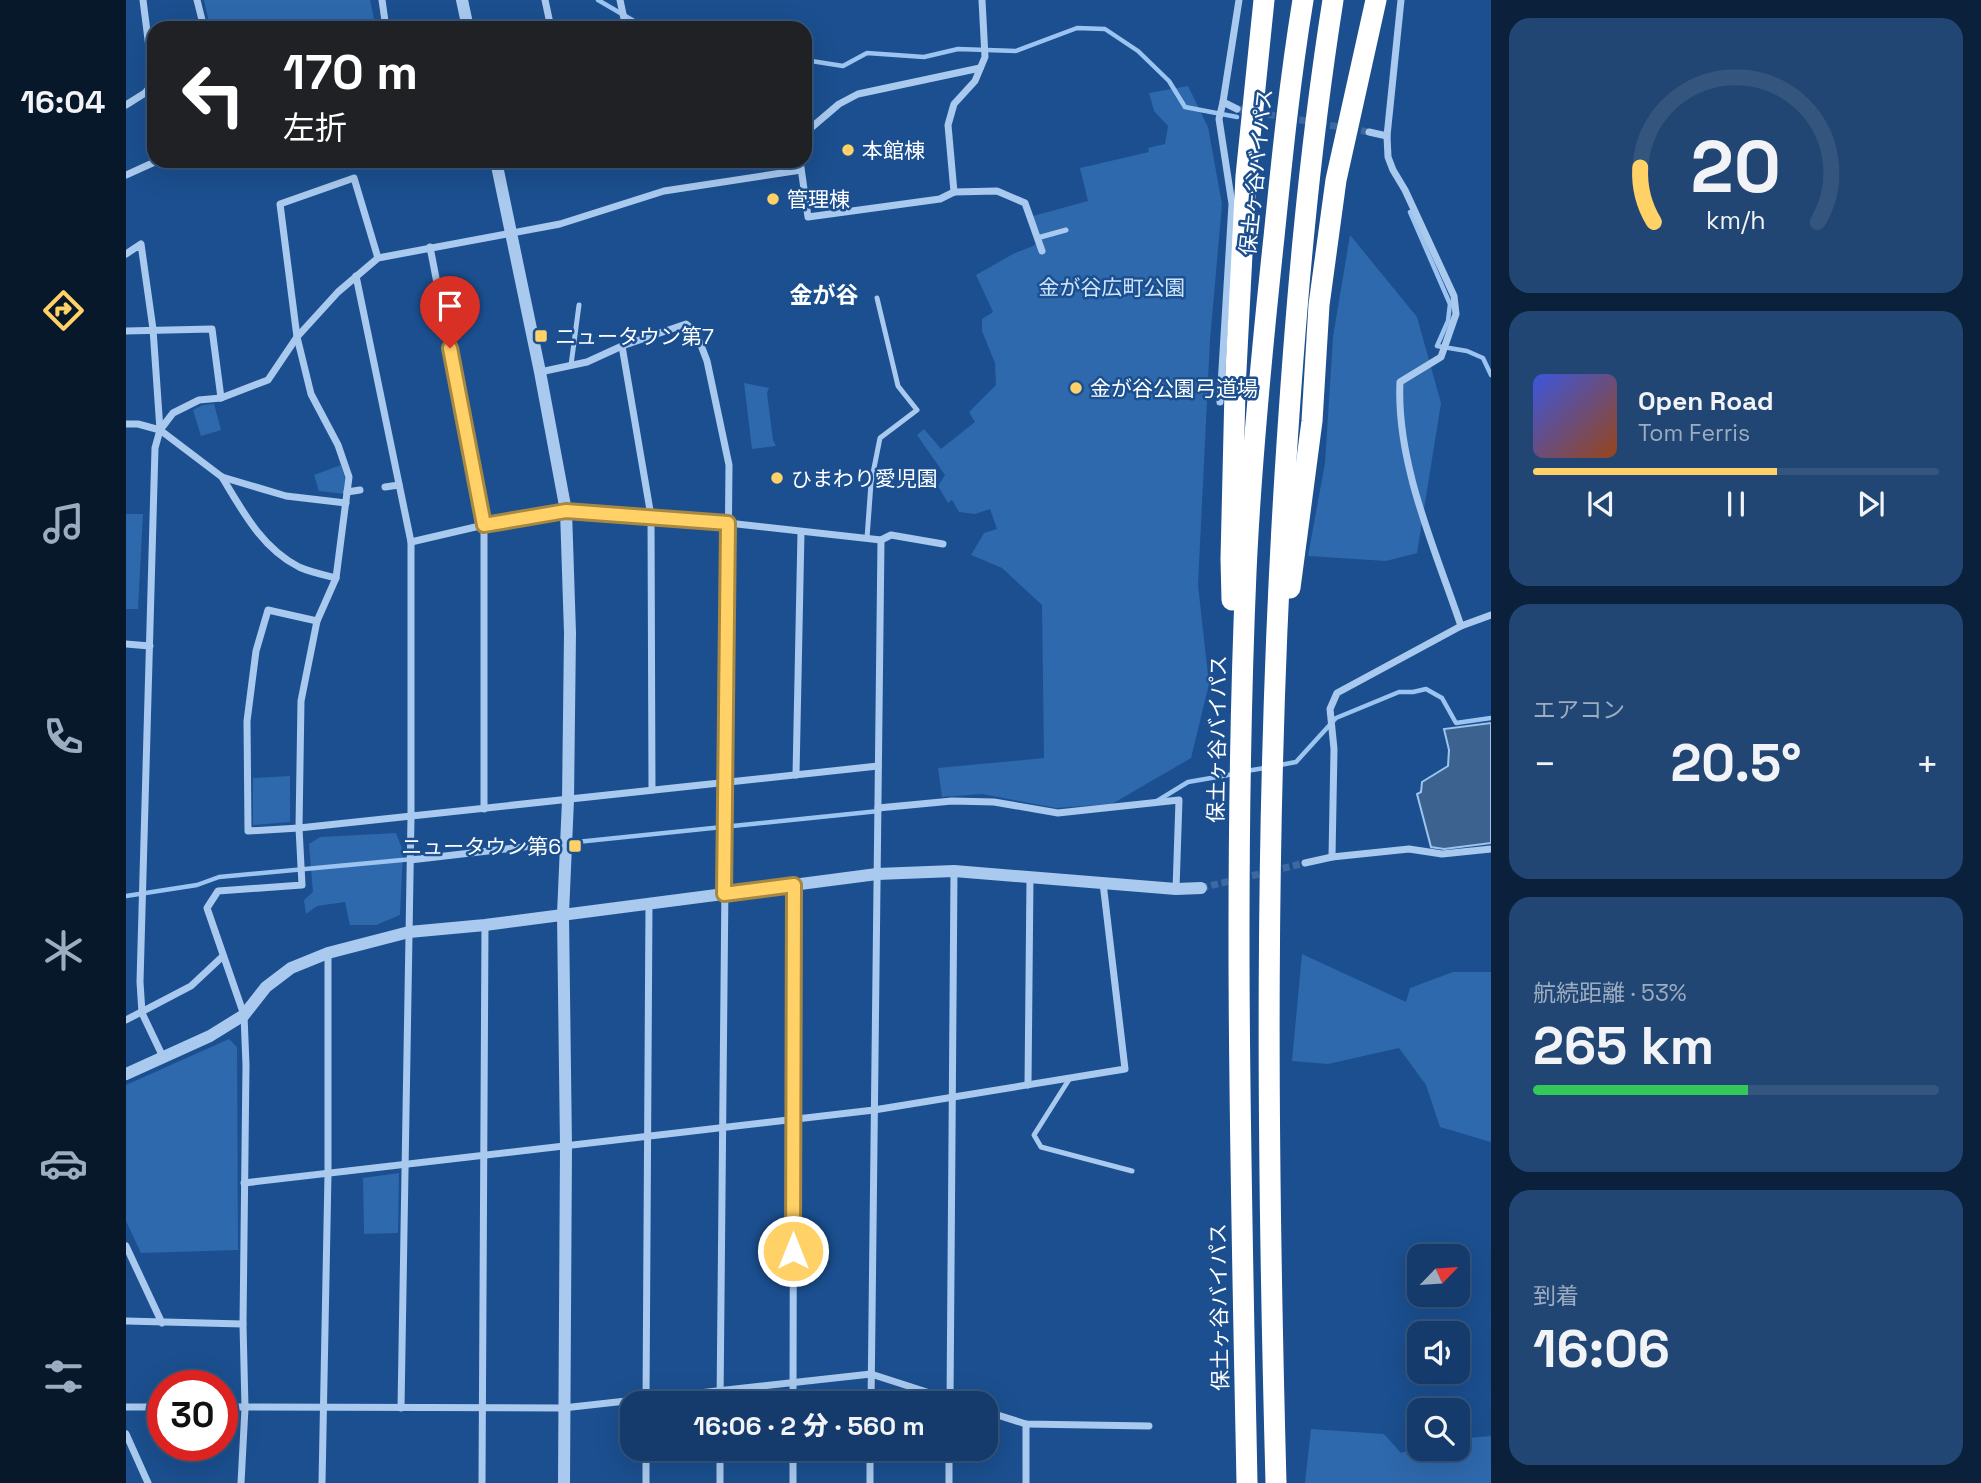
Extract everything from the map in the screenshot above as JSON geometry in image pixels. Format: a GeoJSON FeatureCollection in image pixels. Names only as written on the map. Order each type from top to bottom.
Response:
{"type":"FeatureCollection","features":[{"type":"Feature","properties":{"kind":"highway"},"geometry":{"type":"LineString","coordinates":[[1240,774],[1231,559],[1235,390],[1246,176],[1264,0]]}},
{"type":"Feature","properties":{"kind":"highway","name":"保土ヶ谷バイパス"},"geometry":{"type":"LineString","coordinates":[[1247,1483],[1238,996],[1240,774],[1246,570],[1259,377],[1289,88],[1303,0]]}},
{"type":"Feature","properties":{"kind":"highway"},"geometry":{"type":"LineString","coordinates":[[1276,1483],[1268,1046],[1272,697],[1295,312],[1318,97],[1333,0]]}},
{"type":"Feature","properties":{"kind":"highway"},"geometry":{"type":"LineString","coordinates":[[1272,697],[1292,575],[1312,421],[1319,305],[1336,180],[1376,0]]}},
{"type":"Feature","properties":{"kind":"street"},"geometry":{"type":"LineString","coordinates":[[142,0],[147,35]]}},
{"type":"Feature","properties":{"kind":"street"},"geometry":{"type":"LineString","coordinates":[[197,0],[202,21]]}},
{"type":"Feature","properties":{"kind":"street"},"geometry":{"type":"LineString","coordinates":[[382,0],[385,21]]}},
{"type":"Feature","properties":{"kind":"street"},"geometry":{"type":"LineString","coordinates":[[462,0],[466,21]]}},
{"type":"Feature","properties":{"kind":"street"},"geometry":{"type":"LineString","coordinates":[[545,0],[550,21]]}},
{"type":"Feature","properties":{"kind":"street"},"geometry":{"type":"LineString","coordinates":[[620,0],[624,21]]}},
{"type":"Feature","properties":{"kind":"street"},"geometry":{"type":"LineString","coordinates":[[954,192],[948,125],[954,104],[975,80],[985,57],[982,0]]}},
{"type":"Feature","properties":{"kind":"street"},"geometry":{"type":"LineString","coordinates":[[1220,402],[1232,204],[1219,118],[1239,0]]}},
{"type":"Feature","properties":{"kind":"street"},"geometry":{"type":"LineString","coordinates":[[1401,0],[1387,136],[1388,157],[1454,296],[1455,314],[1441,357],[1400,382],[1399,409],[1407,465],[1461,626]]}},
{"type":"Feature","properties":{"kind":"street"},"geometry":{"type":"LineString","coordinates":[[812,127],[839,104],[858,94],[980,68]]}},
{"type":"Feature","properties":{"kind":"street"},"geometry":{"type":"LineString","coordinates":[[126,105],[147,91]]}},
{"type":"Feature","properties":{"kind":"street"},"geometry":{"type":"LineString","coordinates":[[1223,102],[1237,109]]}},
{"type":"Feature","properties":{"kind":"street"},"geometry":{"type":"LineString","coordinates":[[1369,132],[1387,136]]}},
{"type":"Feature","properties":{"kind":"street"},"geometry":{"type":"LineString","coordinates":[[126,175],[147,166]]}},
{"type":"Feature","properties":{"kind":"street"},"geometry":{"type":"LineString","coordinates":[[497,168],[566,511],[570,633],[568,800],[563,914],[566,1147],[564,1483]]}},
{"type":"Feature","properties":{"kind":"street"},"geometry":{"type":"LineString","coordinates":[[160,430],[173,414],[199,400],[221,398],[268,380],[297,337],[338,292],[378,258],[560,224],[664,191],[785,168]]}},
{"type":"Feature","properties":{"kind":"street"},"geometry":{"type":"LineString","coordinates":[[801,168],[808,217],[940,199],[954,192],[997,191],[1025,204],[1042,251]]}},
{"type":"Feature","properties":{"kind":"street"},"geometry":{"type":"LineString","coordinates":[[241,1483],[245,1408],[244,1015],[207,908],[218,891],[302,885],[299,828],[301,701],[317,621],[336,578],[349,477],[338,446],[311,394],[297,337],[280,204],[354,178],[378,258]]}},
{"type":"Feature","properties":{"kind":"street"},"geometry":{"type":"LineString","coordinates":[[126,254],[141,244],[153,330],[160,430],[155,448],[140,982],[142,1013],[163,1057]]}},
{"type":"Feature","properties":{"kind":"street"},"geometry":{"type":"LineString","coordinates":[[430,247],[484,525],[484,808]]}},
{"type":"Feature","properties":{"kind":"street"},"geometry":{"type":"LineString","coordinates":[[356,276],[411,542],[411,817],[401,1408]]}},
{"type":"Feature","properties":{"kind":"street"},"geometry":{"type":"LineString","coordinates":[[540,372],[587,362],[622,346],[686,324],[696,331],[707,361],[729,465],[720,1391],[871,1374],[921,1391]]}},
{"type":"Feature","properties":{"kind":"street"},"geometry":{"type":"LineString","coordinates":[[126,331],[212,329],[221,398]]}},
{"type":"Feature","properties":{"kind":"street"},"geometry":{"type":"LineString","coordinates":[[622,346],[651,516],[652,790]]}},
{"type":"Feature","properties":{"kind":"street"},"geometry":{"type":"LineString","coordinates":[[126,424],[160,430],[222,477],[286,496],[346,503]]}},
{"type":"Feature","properties":{"kind":"street"},"geometry":{"type":"LineString","coordinates":[[222,477],[249,521],[274,551],[302,568],[336,578]]}},
{"type":"Feature","properties":{"kind":"street"},"geometry":{"type":"LineString","coordinates":[[385,487],[399,485]]}},
{"type":"Feature","properties":{"kind":"street"},"geometry":{"type":"LineString","coordinates":[[347,492],[360,490]]}},
{"type":"Feature","properties":{"kind":"street"},"geometry":{"type":"LineString","coordinates":[[411,542],[484,525],[566,511],[728,523],[881,540],[891,535],[943,544]]}},
{"type":"Feature","properties":{"kind":"street"},"geometry":{"type":"LineString","coordinates":[[796,775],[801,532]]}},
{"type":"Feature","properties":{"kind":"street"},"geometry":{"type":"LineString","coordinates":[[871,1391],[881,540]]}},
{"type":"Feature","properties":{"kind":"street"},"geometry":{"type":"LineString","coordinates":[[317,621],[268,610],[256,651],[247,721],[248,831],[411,817],[878,766]]}},
{"type":"Feature","properties":{"kind":"street"},"geometry":{"type":"LineString","coordinates":[[1332,857],[1334,749],[1330,709],[1337,693],[1461,626],[1491,615]]}},
{"type":"Feature","properties":{"kind":"street"},"geometry":{"type":"LineString","coordinates":[[126,644],[150,646]]}},
{"type":"Feature","properties":{"kind":"street"},"geometry":{"type":"LineString","coordinates":[[878,808],[952,801],[994,802],[1058,813],[1179,800],[1175,889]]}},
{"type":"Feature","properties":{"kind":"street"},"geometry":{"type":"LineString","coordinates":[[410,860],[566,842]]}},
{"type":"Feature","properties":{"kind":"street"},"geometry":{"type":"LineString","coordinates":[[1305,863],[1332,857],[1409,849],[1442,855],[1491,849]]}},
{"type":"Feature","properties":{"kind":"street"},"geometry":{"type":"LineString","coordinates":[[950,1391],[954,871]]}},
{"type":"Feature","properties":{"kind":"street"},"geometry":{"type":"LineString","coordinates":[[126,1074],[210,1036],[244,1015],[266,988],[291,968],[328,953],[409,932],[485,925],[877,874],[954,871],[1175,889],[1201,888]]}},
{"type":"Feature","properties":{"kind":"street"},"geometry":{"type":"LineString","coordinates":[[1028,1085],[1030,876]]}},
{"type":"Feature","properties":{"kind":"street"},"geometry":{"type":"LineString","coordinates":[[244,1182],[874,1110],[1125,1069],[1104,883]]}},
{"type":"Feature","properties":{"kind":"street"},"geometry":{"type":"LineString","coordinates":[[793,1391],[794,885]]}},
{"type":"Feature","properties":{"kind":"street"},"geometry":{"type":"LineString","coordinates":[[646,1391],[649,903]]}},
{"type":"Feature","properties":{"kind":"street"},"geometry":{"type":"LineString","coordinates":[[482,1483],[485,925]]}},
{"type":"Feature","properties":{"kind":"street"},"geometry":{"type":"LineString","coordinates":[[322,1483],[328,953]]}},
{"type":"Feature","properties":{"kind":"street"},"geometry":{"type":"LineString","coordinates":[[126,1020],[191,986],[223,956]]}},
{"type":"Feature","properties":{"kind":"street"},"geometry":{"type":"LineString","coordinates":[[126,1246],[162,1323]]}},
{"type":"Feature","properties":{"kind":"street"},"geometry":{"type":"LineString","coordinates":[[126,1321],[243,1324]]}},
{"type":"Feature","properties":{"kind":"street"},"geometry":{"type":"LineString","coordinates":[[238,1408],[563,1408],[620,1403]]}},
{"type":"Feature","properties":{"kind":"street"},"geometry":{"type":"LineString","coordinates":[[126,1407],[147,1407]]}},
{"type":"Feature","properties":{"kind":"street"},"geometry":{"type":"LineString","coordinates":[[998,1414],[1026,1424],[1149,1426]]}},
{"type":"Feature","properties":{"kind":"street"},"geometry":{"type":"LineString","coordinates":[[1026,1424],[1026,1483]]}},
{"type":"Feature","properties":{"kind":"street"},"geometry":{"type":"LineString","coordinates":[[126,1434],[148,1483]]}},
{"type":"Feature","properties":{"kind":"street"},"geometry":{"type":"LineString","coordinates":[[646,1461],[646,1483]]}},
{"type":"Feature","properties":{"kind":"street"},"geometry":{"type":"LineString","coordinates":[[720,1461],[720,1483]]}},
{"type":"Feature","properties":{"kind":"street"},"geometry":{"type":"LineString","coordinates":[[793,1461],[793,1483]]}},
{"type":"Feature","properties":{"kind":"street"},"geometry":{"type":"LineString","coordinates":[[870,1461],[870,1483]]}},
{"type":"Feature","properties":{"kind":"street"},"geometry":{"type":"LineString","coordinates":[[948,1483],[949,1461]]}},
{"type":"Feature","properties":{"kind":"lane"},"geometry":{"type":"LineString","coordinates":[[1037,237],[1066,230]]}},
{"type":"Feature","properties":{"kind":"lane"},"geometry":{"type":"LineString","coordinates":[[867,538],[871,483],[880,438],[917,410],[898,386],[877,298]]}},
{"type":"Feature","properties":{"kind":"lane"},"geometry":{"type":"LineString","coordinates":[[571,365],[579,305]]}},
{"type":"Feature","properties":{"kind":"lane"},"geometry":{"type":"LineString","coordinates":[[1070,1078],[1034,1135],[1041,1147],[1132,1171]]}},
{"type":"Feature","properties":{"kind":"green space"},"geometry":{"type":"Polygon","coordinates":[[[204,0],[370,0],[374,21],[279,21],[209,21],[204,0]]]}},
{"type":"Feature","properties":{"kind":"green space","name":"金が谷広町公園"},"geometry":{"type":"Polygon","coordinates":[[[1188,86],[1208,127],[1222,204],[1210,340],[1198,585],[1209,684],[1191,758],[1112,804],[1056,808],[982,794],[942,797],[938,768],[1044,758],[1042,605],[1002,568],[971,555],[984,533],[997,529],[990,509],[975,514],[959,512],[952,500],[948,503],[938,486],[945,475],[917,435],[924,429],[941,449],[975,422],[969,412],[996,385],[995,363],[982,331],[982,319],[993,312],[976,275],[1042,239],[1033,216],[1088,201],[1080,168],[1149,152],[1148,148],[1165,144],[1168,126],[1154,111],[1149,93],[1188,86]]]}},
{"type":"Feature","properties":{"kind":"green space"},"geometry":{"type":"Polygon","coordinates":[[[1350,235],[1417,317],[1441,403],[1417,553],[1386,561],[1308,556],[1325,463],[1333,337],[1350,235]]]}},
{"type":"Feature","properties":{"kind":"green space"},"geometry":{"type":"Polygon","coordinates":[[[744,383],[769,388],[767,393],[776,446],[752,449],[744,383]]]}},
{"type":"Feature","properties":{"kind":"green space"},"geometry":{"type":"Polygon","coordinates":[[[214,404],[221,430],[201,436],[193,410],[214,404]]]}},
{"type":"Feature","properties":{"kind":"green space"},"geometry":{"type":"Polygon","coordinates":[[[341,465],[345,478],[344,494],[319,491],[314,475],[341,465]]]}},
{"type":"Feature","properties":{"kind":"green space"},"geometry":{"type":"Polygon","coordinates":[[[126,514],[143,514],[138,609],[126,609],[126,514]]]}},
{"type":"Feature","properties":{"kind":"green space"},"geometry":{"type":"Polygon","coordinates":[[[290,776],[290,822],[253,825],[253,778],[290,776]]]}},
{"type":"Feature","properties":{"kind":"green space"},"geometry":{"type":"Polygon","coordinates":[[[396,833],[403,851],[400,915],[376,925],[350,925],[345,902],[317,906],[306,914],[304,900],[313,892],[309,844],[320,837],[396,833]]]}},
{"type":"Feature","properties":{"kind":"green space"},"geometry":{"type":"Polygon","coordinates":[[[1302,954],[1406,1002],[1410,988],[1453,972],[1491,972],[1491,1142],[1440,1127],[1426,1085],[1399,1048],[1328,1064],[1292,1061],[1302,954]]]}},
{"type":"Feature","properties":{"kind":"green space"},"geometry":{"type":"Polygon","coordinates":[[[229,1039],[237,1047],[238,1250],[141,1253],[126,1221],[126,1085],[229,1039]]]}},
{"type":"Feature","properties":{"kind":"green space"},"geometry":{"type":"Polygon","coordinates":[[[399,1173],[398,1233],[364,1234],[363,1178],[399,1173]]]}},
{"type":"Feature","properties":{"kind":"green space"},"geometry":{"type":"Polygon","coordinates":[[[1311,1429],[1384,1434],[1401,1453],[1407,1451],[1407,1461],[1470,1461],[1470,1438],[1491,1436],[1491,1483],[1305,1483],[1311,1429]]]}},
{"type":"Feature","properties":{"kind":"shaded area"},"geometry":{"type":"Polygon","coordinates":[[[1491,723],[1491,843],[1444,849],[1431,847],[1417,794],[1421,792],[1422,782],[1448,766],[1449,750],[1444,729],[1491,723]]]}},
{"type":"Feature","properties":{"kind":"waterway"},"geometry":{"type":"LineString","coordinates":[[598,0],[634,21]]}},
{"type":"Feature","properties":{"kind":"waterway"},"geometry":{"type":"LineString","coordinates":[[812,61],[843,66],[867,53],[924,57],[958,49],[1016,51],[1077,28],[1105,29],[1138,51],[1169,81],[1185,107],[1237,117]]}},
{"type":"Feature","properties":{"kind":"waterway"},"geometry":{"type":"LineString","coordinates":[[1410,212],[1450,304],[1448,321],[1437,346],[1467,351],[1483,358],[1491,375]]}},
{"type":"Feature","properties":{"kind":"waterway"},"geometry":{"type":"LineString","coordinates":[[1280,765],[1296,762],[1336,718],[1399,692],[1426,689],[1442,698],[1456,723],[1491,718]]}},
{"type":"Feature","properties":{"kind":"waterway"},"geometry":{"type":"LineString","coordinates":[[1246,771],[1265,768]]}},
{"type":"Feature","properties":{"kind":"waterway"},"geometry":{"type":"LineString","coordinates":[[1157,801],[1188,782],[1234,774]]}},
{"type":"Feature","properties":{"kind":"waterway"},"geometry":{"type":"LineString","coordinates":[[567,843],[879,811]]}},
{"type":"Feature","properties":{"kind":"waterway"},"geometry":{"type":"LineString","coordinates":[[126,896],[197,885],[219,877],[413,859]]}},
{"type":"Feature","properties":{"kind":"tunnel"},"geometry":{"type":"LineString","coordinates":[[1237,109],[1369,132]]}},
{"type":"Feature","properties":{"kind":"tunnel"},"geometry":{"type":"LineString","coordinates":[[1201,888],[1305,863]]}},
{"type":"Feature","properties":{"kind":"place","name":"本館棟"},"geometry":{"type":"Point","coordinates":[848,150]}},
{"type":"Feature","properties":{"kind":"place","name":"管理棟"},"geometry":{"type":"Point","coordinates":[773,199]}},
{"type":"Feature","properties":{"kind":"place","name":"ニュータウン第7"},"geometry":{"type":"Point","coordinates":[541,336]}},
{"type":"Feature","properties":{"kind":"place","name":"金が谷公園弓道場"},"geometry":{"type":"Point","coordinates":[1076,388]}},
{"type":"Feature","properties":{"kind":"place","name":"ひまわり愛児園"},"geometry":{"type":"Point","coordinates":[777,478]}},
{"type":"Feature","properties":{"kind":"place","name":"ニュータウン第6"},"geometry":{"type":"Point","coordinates":[575,846]}},
{"type":"Feature","properties":{"kind":"district","name":"金が谷"},"geometry":{"type":"Point","coordinates":[824,295]}},
{"type":"Feature","properties":{"kind":"route"},"geometry":{"type":"LineString","coordinates":[[450,348],[484,525],[566,511],[728,523],[724,894],[794,885],[793,1251]]}}]}
